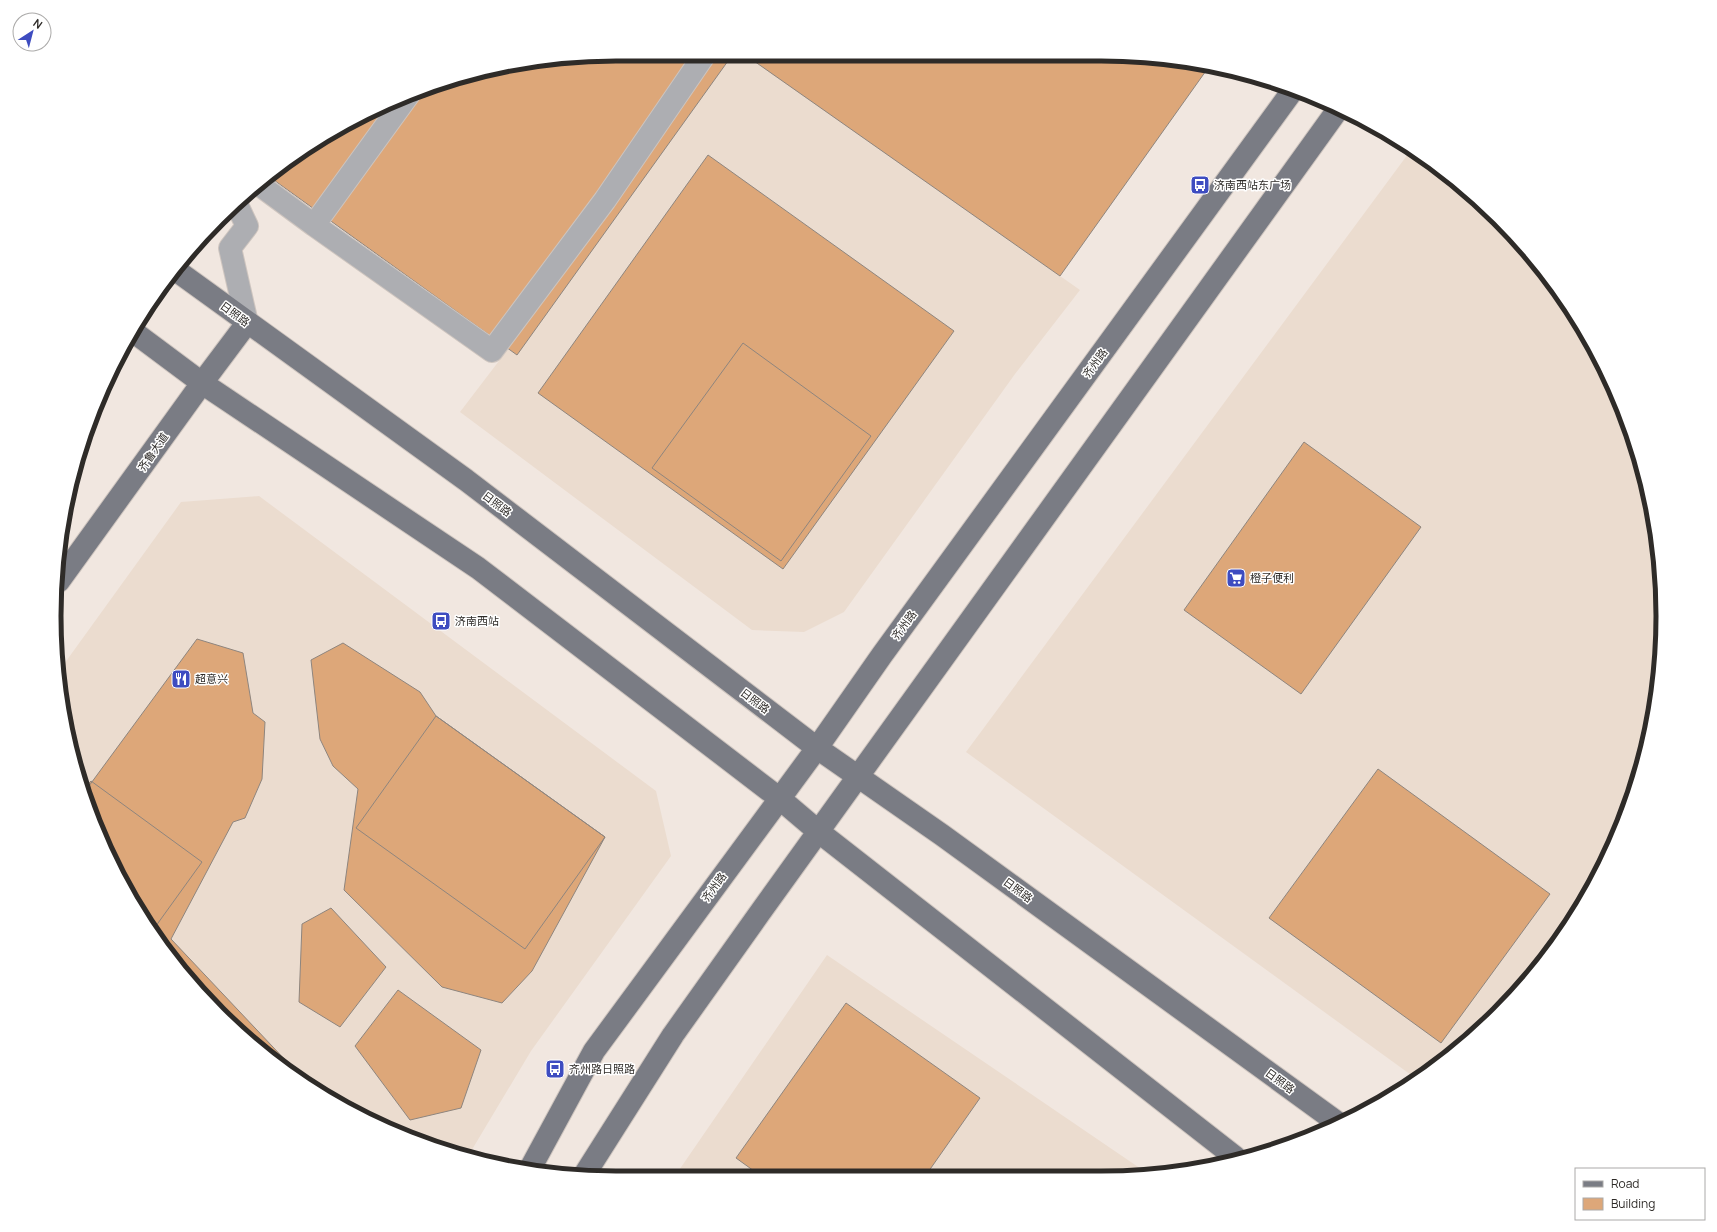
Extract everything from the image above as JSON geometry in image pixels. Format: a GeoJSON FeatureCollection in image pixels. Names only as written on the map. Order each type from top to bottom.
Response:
{"type":"FeatureCollection","features":[{"type":"Feature","properties":{"kind":"main road","name":"齐州路"},"geometry":{"type":"LineString","coordinates":[[533,1164],[594,1051],[817,748],[882,655],[1289,94]]}},
{"type":"Feature","properties":{"kind":"main road"},"geometry":{"type":"LineString","coordinates":[[587,1170],[673,1035],[1335,113]]}},
{"type":"Feature","properties":{"kind":"main road","name":"日照路"},"geometry":{"type":"LineString","coordinates":[[180,273],[473,485],[817,748],[942,835],[1333,1120]]}},
{"type":"Feature","properties":{"kind":"main road","name":"齐鲁大道"},"geometry":{"type":"LineString","coordinates":[[62,576],[247,323]]}},
{"type":"Feature","properties":{"kind":"main road"},"geometry":{"type":"LineString","coordinates":[[137,335],[202,383],[478,568],[779,798],[820,832],[1232,1155]]}},
{"type":"Feature","properties":{"kind":"lane"},"geometry":{"type":"LineString","coordinates":[[250,199],[269,192],[492,351],[605,200],[700,61]]}},
{"type":"Feature","properties":{"kind":"lane"},"geometry":{"type":"LineString","coordinates":[[314,224],[402,104]]}},
{"type":"Feature","properties":{"kind":"lane"},"geometry":{"type":"LineString","coordinates":[[239,209],[247,226],[230,248],[247,323]]}},
{"type":"Feature","properties":{"kind":"shaded area"},"geometry":{"type":"Polygon","coordinates":[[[728,61],[754,61],[1080,290],[1015,374],[844,612],[804,632],[752,630],[460,412],[728,61]]]}},
{"type":"Feature","properties":{"kind":"shaded area"},"geometry":{"type":"Polygon","coordinates":[[[1408,154],[1439,176],[1467,199],[1518,250],[1541,278],[1582,339],[1599,371],[1627,438],[1637,472],[1651,544],[1655,580],[1655,652],[1651,688],[1637,760],[1627,794],[1614,828],[1582,894],[1541,954],[1518,982],[1467,1033],[1439,1056],[1411,1075],[966,752],[1408,154]]]}},
{"type":"Feature","properties":{"kind":"shaded area"},"geometry":{"type":"Polygon","coordinates":[[[259,496],[656,791],[671,856],[531,1051],[471,1152],[438,1142],[404,1129],[338,1097],[278,1056],[250,1033],[199,982],[176,954],[135,894],[103,828],[90,794],[80,760],[72,724],[63,665],[181,502],[259,496]]]}},
{"type":"Feature","properties":{"kind":"shaded area"},"geometry":{"type":"Polygon","coordinates":[[[827,955],[1142,1169],[1101,1171],[678,1171],[827,955]]]}},
{"type":"Feature","properties":{"kind":"building"},"geometry":{"type":"Polygon","coordinates":[[[728,61],[517,355],[273,180],[338,135],[371,118],[438,90],[472,80],[544,66],[580,62],[728,61]]]}},
{"type":"Feature","properties":{"kind":"building"},"geometry":{"type":"Polygon","coordinates":[[[754,61],[1101,61],[1137,62],[1206,71],[1060,276],[754,61]]]}},
{"type":"Feature","properties":{"kind":"building"},"geometry":{"type":"Polygon","coordinates":[[[708,155],[954,331],[783,569],[538,393],[708,155]]]}},
{"type":"Feature","properties":{"kind":"building"},"geometry":{"type":"Polygon","coordinates":[[[743,343],[871,436],[781,561],[652,468],[743,343]]]}},
{"type":"Feature","properties":{"kind":"building"},"geometry":{"type":"Polygon","coordinates":[[[1304,442],[1421,527],[1301,694],[1184,610],[1304,442]]]}},
{"type":"Feature","properties":{"kind":"building"},"geometry":{"type":"Polygon","coordinates":[[[197,639],[243,653],[253,713],[265,722],[262,779],[245,818],[233,822],[171,939],[288,1063],[250,1033],[224,1008],[199,982],[176,954],[135,894],[103,828],[88,787],[197,639]]]}},
{"type":"Feature","properties":{"kind":"building"},"geometry":{"type":"Polygon","coordinates":[[[343,643],[420,692],[436,716],[605,837],[532,971],[502,1003],[442,987],[344,890],[358,789],[333,766],[320,739],[311,660],[343,643]]]}},
{"type":"Feature","properties":{"kind":"building"},"geometry":{"type":"Polygon","coordinates":[[[436,716],[605,837],[525,949],[356,828],[436,716]]]}},
{"type":"Feature","properties":{"kind":"building"},"geometry":{"type":"Polygon","coordinates":[[[1378,769],[1550,894],[1441,1043],[1269,918],[1378,769]]]}},
{"type":"Feature","properties":{"kind":"building"},"geometry":{"type":"Polygon","coordinates":[[[91,781],[202,862],[156,926],[135,894],[118,861],[103,828],[87,785],[91,781]]]}},
{"type":"Feature","properties":{"kind":"building"},"geometry":{"type":"Polygon","coordinates":[[[331,908],[386,967],[340,1027],[299,1002],[302,924],[331,908]]]}},
{"type":"Feature","properties":{"kind":"building"},"geometry":{"type":"Polygon","coordinates":[[[398,990],[481,1050],[461,1108],[410,1120],[355,1046],[398,990]]]}},
{"type":"Feature","properties":{"kind":"building"},"geometry":{"type":"Polygon","coordinates":[[[846,1003],[980,1098],[929,1171],[754,1171],[736,1158],[846,1003]]]}},
{"type":"Feature","properties":{"kind":"place","name":"济南西站东广场"},"geometry":{"type":"Point","coordinates":[1200,185]}},
{"type":"Feature","properties":{"kind":"place","name":"橙子便利"},"geometry":{"type":"Point","coordinates":[1236,578]}},
{"type":"Feature","properties":{"kind":"place","name":"济南西站"},"geometry":{"type":"Point","coordinates":[441,621]}},
{"type":"Feature","properties":{"kind":"place","name":"超意兴"},"geometry":{"type":"Point","coordinates":[181,679]}},
{"type":"Feature","properties":{"kind":"place","name":"齐州路日照路"},"geometry":{"type":"Point","coordinates":[555,1069]}}]}
